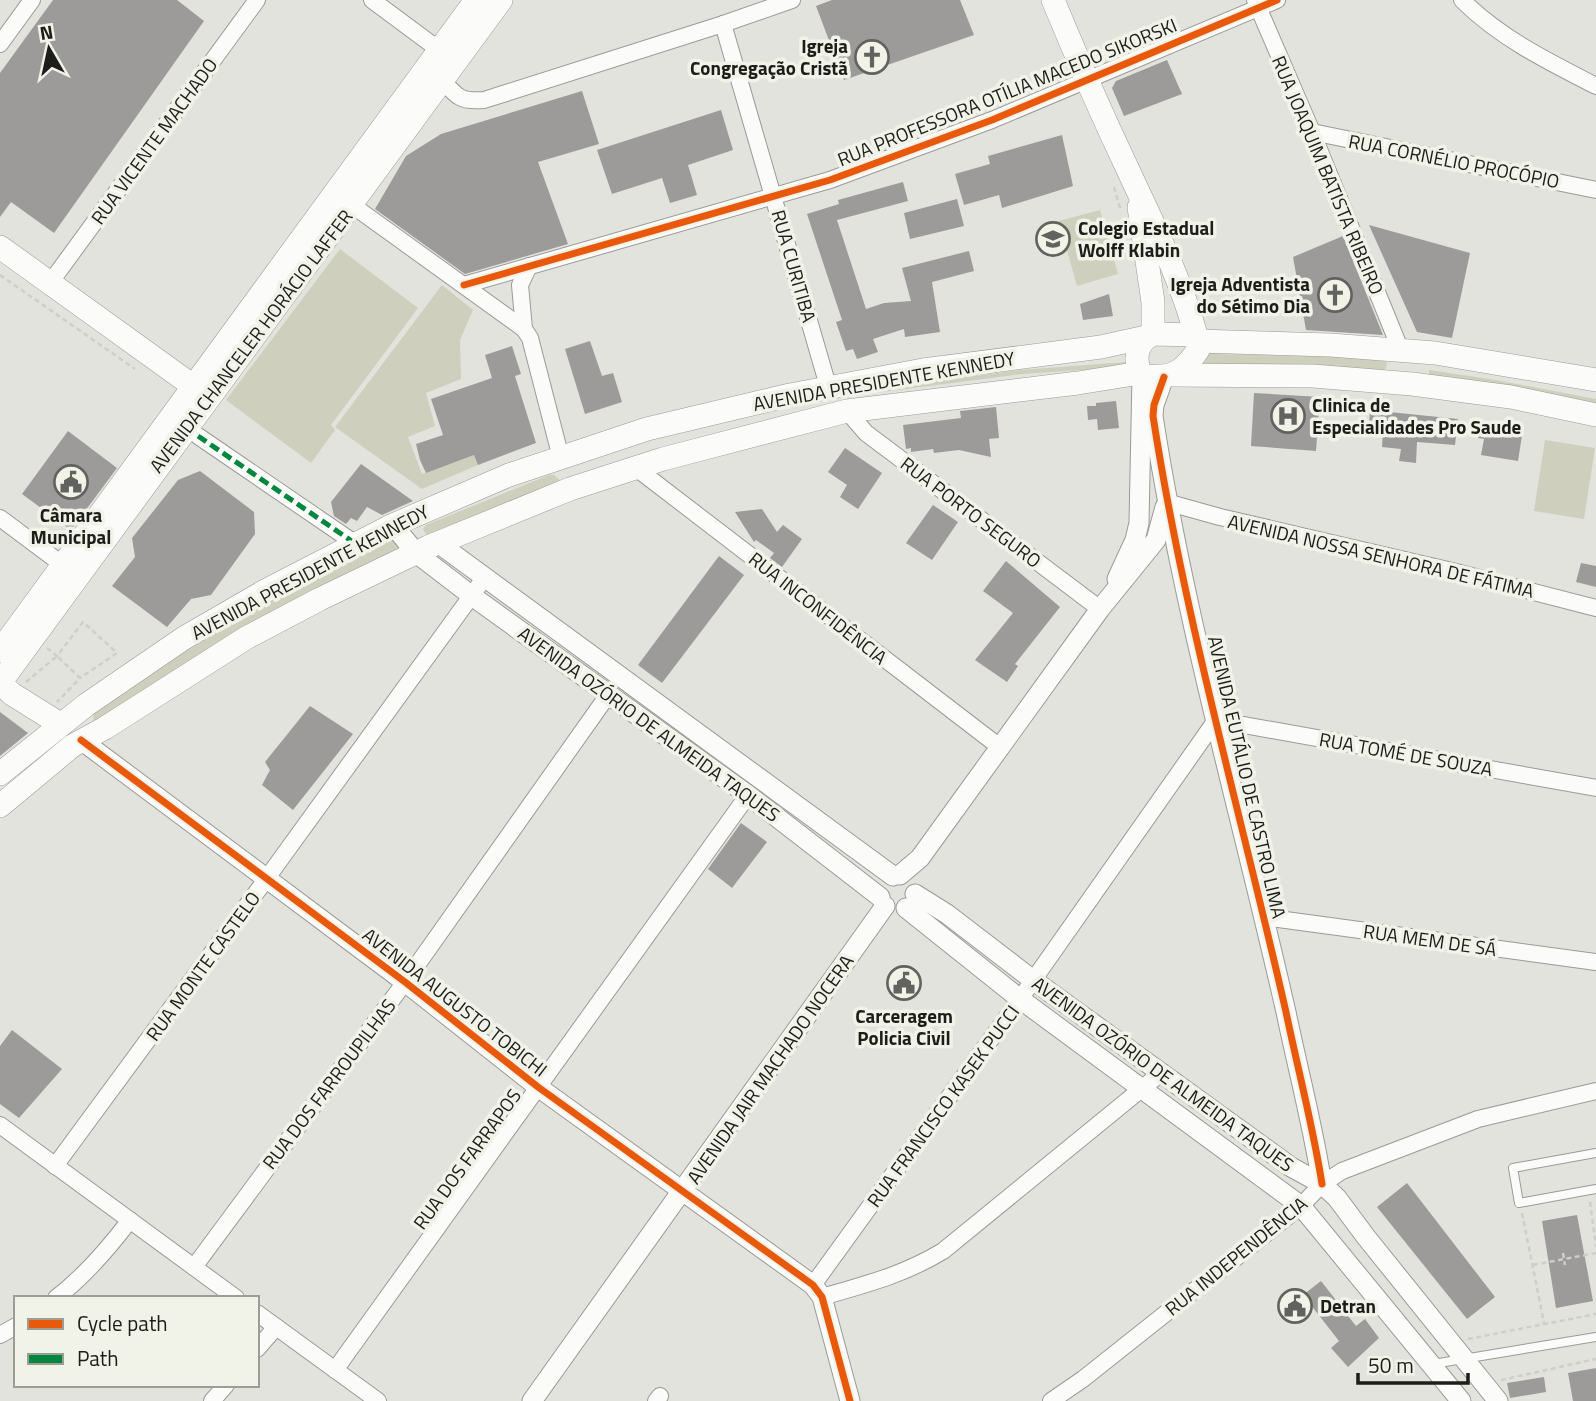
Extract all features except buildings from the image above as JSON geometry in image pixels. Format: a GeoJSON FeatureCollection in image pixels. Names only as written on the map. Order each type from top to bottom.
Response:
{"type":"FeatureCollection","features":[{"type":"Feature","properties":{"kind":"main road","name":"AVENIDA CHANCELER HORÁCIO LAFFER"},"geometry":{"type":"LineString","coordinates":[[0,651],[63,565],[200,391],[352,205],[443,81],[448,56],[476,0]]}},
{"type":"Feature","properties":{"kind":"main road","name":"AVENIDA CHANCELER HORÁCIO LAFFER"},"geometry":{"type":"LineString","coordinates":[[7,684],[186,428],[200,391],[448,56],[501,0]]}},
{"type":"Feature","properties":{"kind":"main road"},"geometry":{"type":"LineString","coordinates":[[1053,0],[1086,80],[1171,261],[1185,294],[1197,338],[1198,350],[1192,358],[1155,375],[1137,352],[1141,342],[1149,336],[1153,302],[1136,187]]}},
{"type":"Feature","properties":{"kind":"main road"},"geometry":{"type":"LineString","coordinates":[[0,247],[200,391]]}},
{"type":"Feature","properties":{"kind":"main road","name":"AVENIDA PRESIDENTE KENNEDY"},"geometry":{"type":"LineString","coordinates":[[0,774],[56,720],[184,638],[265,591],[393,525],[509,475],[647,429],[828,386],[936,368],[1101,346],[1149,336],[1197,338]]}},
{"type":"Feature","properties":{"kind":"main road"},"geometry":{"type":"LineString","coordinates":[[1197,338],[1435,353],[1596,380]]}},
{"type":"Feature","properties":{"kind":"main road","name":"AVENIDA PRESIDENTE KENNEDY"},"geometry":{"type":"LineString","coordinates":[[0,806],[81,740],[105,728],[246,638],[438,542],[570,489],[636,468],[847,411],[1155,375],[1313,376],[1412,384],[1511,397],[1596,415]]}},
{"type":"Feature","properties":{"kind":"main road"},"geometry":{"type":"LineString","coordinates":[[7,684],[12,694],[56,720]]}},
{"type":"Feature","properties":{"kind":"main road"},"geometry":{"type":"LineString","coordinates":[[0,697],[56,720]]}},
{"type":"Feature","properties":{"kind":"street"},"geometry":{"type":"LineString","coordinates":[[0,44],[32,0]]}},
{"type":"Feature","properties":{"kind":"street","name":"RUA VICENTE MACHADO"},"geometry":{"type":"LineString","coordinates":[[50,283],[257,0]]}},
{"type":"Feature","properties":{"kind":"street"},"geometry":{"type":"LineString","coordinates":[[372,0],[448,56]]}},
{"type":"Feature","properties":{"kind":"street"},"geometry":{"type":"LineString","coordinates":[[443,81],[460,98],[468,101],[484,100],[792,0]]}},
{"type":"Feature","properties":{"kind":"street","name":"RUA PROFESSORA OTÍLIA MACEDO SIKORSKI"},"geometry":{"type":"LineString","coordinates":[[464,285],[830,180],[992,120],[1256,4],[1277,0]]}},
{"type":"Feature","properties":{"kind":"street"},"geometry":{"type":"LineString","coordinates":[[1462,0],[1474,12],[1534,54],[1596,86]]}},
{"type":"Feature","properties":{"kind":"street","name":"RUA JOAQUIM BATISTA RIBEIRO"},"geometry":{"type":"LineString","coordinates":[[1256,4],[1312,132],[1401,351]]}},
{"type":"Feature","properties":{"kind":"street","name":"RUA CURITIBA"},"geometry":{"type":"LineString","coordinates":[[723,24],[828,386]]}},
{"type":"Feature","properties":{"kind":"street","name":"RUA CORNÉLIO PROCÓPIO"},"geometry":{"type":"LineString","coordinates":[[1312,132],[1596,190]]}},
{"type":"Feature","properties":{"kind":"street"},"geometry":{"type":"LineString","coordinates":[[352,205],[524,328],[530,338],[561,457]]}},
{"type":"Feature","properties":{"kind":"street"},"geometry":{"type":"LineString","coordinates":[[524,328],[520,285],[529,266]]}},
{"type":"Feature","properties":{"kind":"street"},"geometry":{"type":"LineString","coordinates":[[1105,601],[1135,540],[1155,375]]}},
{"type":"Feature","properties":{"kind":"street","name":"AVENIDA EUTÁLIO DE CASTRO LIMA"},"geometry":{"type":"LineString","coordinates":[[1155,375],[1153,416],[1166,502],[1264,917],[1322,1184]]}},
{"type":"Feature","properties":{"kind":"street","name":"RUA PORTO SEGURO"},"geometry":{"type":"LineString","coordinates":[[847,411],[866,433],[1105,601]]}},
{"type":"Feature","properties":{"kind":"street"},"geometry":{"type":"LineString","coordinates":[[198,436],[356,544]]}},
{"type":"Feature","properties":{"kind":"street","name":"RUA INCONFIDÊNCIA"},"geometry":{"type":"LineString","coordinates":[[636,468],[1001,748]]}},
{"type":"Feature","properties":{"kind":"street"},"geometry":{"type":"LineString","coordinates":[[882,901],[898,911],[920,858],[1105,601],[1156,540],[1166,502]]}},
{"type":"Feature","properties":{"kind":"street","name":"AVENIDA NOSSA SENHORA DE FÁTIMA"},"geometry":{"type":"LineString","coordinates":[[1166,502],[1596,608]]}},
{"type":"Feature","properties":{"kind":"street"},"geometry":{"type":"LineString","coordinates":[[0,519],[63,565]]}},
{"type":"Feature","properties":{"kind":"street","name":"AVENIDA OZÓRIO DE ALMEIDA TAQUES"},"geometry":{"type":"LineString","coordinates":[[393,525],[416,553],[748,795],[882,901]]}},
{"type":"Feature","properties":{"kind":"street","name":"AVENIDA OZÓRIO DE ALMEIDA TAQUES"},"geometry":{"type":"LineString","coordinates":[[438,542],[906,888],[947,914],[1033,980],[1291,1167],[1322,1184],[1337,1198],[1498,1401]]}},
{"type":"Feature","properties":{"kind":"street","name":"RUA MONTE CASTELO"},"geometry":{"type":"LineString","coordinates":[[55,1166],[485,577]]}},
{"type":"Feature","properties":{"kind":"street","name":"RUA DOS FARROUPILHAS"},"geometry":{"type":"LineString","coordinates":[[194,1267],[405,982],[608,695]]}},
{"type":"Feature","properties":{"kind":"street","name":"RUA TOMÉ DE SOUZA"},"geometry":{"type":"LineString","coordinates":[[1216,720],[1596,788]]}},
{"type":"Feature","properties":{"kind":"street","name":"RUA FRANCISCO KASEK PUCCI"},"geometry":{"type":"LineString","coordinates":[[818,1291],[1216,720]]}},
{"type":"Feature","properties":{"kind":"street","name":"AVENIDA AUGUSTO TOBICHI"},"geometry":{"type":"LineString","coordinates":[[81,740],[405,982],[538,1087],[818,1291]]}},
{"type":"Feature","properties":{"kind":"street","name":"RUA DOS FARRAPOS"},"geometry":{"type":"LineString","coordinates":[[335,1370],[748,795]]}},
{"type":"Feature","properties":{"kind":"street","name":"AVENIDA JAIR MACHADO NOCERA"},"geometry":{"type":"LineString","coordinates":[[532,1401],[682,1192],[882,901],[883,883],[906,888]]}},
{"type":"Feature","properties":{"kind":"street","name":"AVENIDA OZÓRIO DE ALMEIDA TAQUES"},"geometry":{"type":"LineString","coordinates":[[906,888],[1020,999],[1301,1206],[1461,1401]]}},
{"type":"Feature","properties":{"kind":"street","name":"RUA MEM DE SÁ"},"geometry":{"type":"LineString","coordinates":[[1264,917],[1596,962]]}},
{"type":"Feature","properties":{"kind":"street"},"geometry":{"type":"LineString","coordinates":[[850,1401],[818,1291],[880,1281],[916,1268],[943,1251],[1161,1073]]}},
{"type":"Feature","properties":{"kind":"street","name":"RUA INDEPENDÊNCIA"},"geometry":{"type":"LineString","coordinates":[[1051,1401],[1083,1379],[1301,1206],[1322,1184],[1342,1171],[1478,1119],[1596,1091]]}},
{"type":"Feature","properties":{"kind":"street"},"geometry":{"type":"LineString","coordinates":[[0,1125],[233,1296]]}},
{"type":"Feature","properties":{"kind":"street"},"geometry":{"type":"LineString","coordinates":[[58,1296],[107,1250],[130,1220]]}},
{"type":"Feature","properties":{"kind":"street"},"geometry":{"type":"LineString","coordinates":[[259,1314],[378,1401]]}},
{"type":"Feature","properties":{"kind":"street"},"geometry":{"type":"LineString","coordinates":[[259,1347],[276,1327]]}},
{"type":"Feature","properties":{"kind":"street"},"geometry":{"type":"LineString","coordinates":[[212,1401],[224,1387]]}},
{"type":"Feature","properties":{"kind":"lane"},"geometry":{"type":"LineString","coordinates":[[1592,1190],[1519,1203],[1513,1168],[1596,1153]]}},
{"type":"Feature","properties":{"kind":"lane"},"geometry":{"type":"LineString","coordinates":[[1432,1364],[1457,1350],[1596,1337]]}},
{"type":"Feature","properties":{"kind":"path"},"geometry":{"type":"LineString","coordinates":[[1113,182],[1122,216]]}},
{"type":"Feature","properties":{"kind":"path"},"geometry":{"type":"LineString","coordinates":[[0,275],[142,374]]}},
{"type":"Feature","properties":{"kind":"path"},"geometry":{"type":"LineString","coordinates":[[7,684],[57,656],[83,622],[117,653],[80,678],[56,720]]}},
{"type":"Feature","properties":{"kind":"path"},"geometry":{"type":"LineString","coordinates":[[47,648],[80,678]]}},
{"type":"Feature","properties":{"kind":"path"},"geometry":{"type":"LineString","coordinates":[[1592,1190],[1596,1247]]}},
{"type":"Feature","properties":{"kind":"path"},"geometry":{"type":"LineString","coordinates":[[1519,1203],[1544,1323]]}},
{"type":"Feature","properties":{"kind":"path"},"geometry":{"type":"LineString","coordinates":[[1563,1253],[1565,1265]]}},
{"type":"Feature","properties":{"kind":"path"},"geometry":{"type":"LineString","coordinates":[[1533,1265],[1596,1253]]}},
{"type":"Feature","properties":{"kind":"path"},"geometry":{"type":"LineString","coordinates":[[1457,1350],[1544,1323],[1596,1314]]}},
{"type":"Feature","properties":{"kind":"path"},"geometry":{"type":"LineString","coordinates":[[1484,1384],[1596,1360]]}},
{"type":"Feature","properties":{"kind":"green space"},"geometry":{"type":"Polygon","coordinates":[[[1100,210],[1118,274],[1077,286],[1059,221],[1100,210]]]}},
{"type":"Feature","properties":{"kind":"green space"},"geometry":{"type":"Polygon","coordinates":[[[340,249],[418,308],[331,425],[335,430],[311,463],[226,400],[340,249]]]}},
{"type":"Feature","properties":{"kind":"green space"},"geometry":{"type":"Polygon","coordinates":[[[442,285],[473,310],[460,340],[461,379],[426,393],[435,426],[408,437],[422,474],[474,455],[478,465],[422,489],[335,427],[442,285]]]}},
{"type":"Feature","properties":{"kind":"green space"},"geometry":{"type":"Polygon","coordinates":[[[1209,350],[1220,354],[1379,358],[1387,363],[1382,372],[1200,366],[1209,350]]]}},
{"type":"Feature","properties":{"kind":"green space"},"geometry":{"type":"Polygon","coordinates":[[[1127,362],[1128,367],[1022,374],[875,393],[874,389],[1020,370],[1127,362]]]}},
{"type":"Feature","properties":{"kind":"green space"},"geometry":{"type":"Polygon","coordinates":[[[1429,370],[1596,399],[1596,406],[1429,375],[1429,370]]]}},
{"type":"Feature","properties":{"kind":"green space"},"geometry":{"type":"Polygon","coordinates":[[[1545,440],[1595,448],[1584,519],[1534,511],[1545,440]]]}},
{"type":"Feature","properties":{"kind":"green space"},"geometry":{"type":"Polygon","coordinates":[[[554,475],[561,481],[427,536],[423,529],[426,525],[554,475]]]}},
{"type":"Feature","properties":{"kind":"green space"},"geometry":{"type":"Polygon","coordinates":[[[389,540],[396,540],[400,550],[99,724],[93,719],[94,713],[185,651],[320,574],[389,540]]]}},
{"type":"Feature","properties":{"kind":"marked path"},"geometry":{"type":"LineString","coordinates":[[198,436],[356,544]]}},
{"type":"Feature","properties":{"kind":"cycle path"},"geometry":{"type":"LineString","coordinates":[[464,285],[830,180],[992,120],[1277,0]]}},
{"type":"Feature","properties":{"kind":"cycle path"},"geometry":{"type":"LineString","coordinates":[[1164,377],[1153,416],[1166,491],[1197,641],[1286,1012],[1322,1184]]}},
{"type":"Feature","properties":{"kind":"cycle path"},"geometry":{"type":"LineString","coordinates":[[81,740],[405,982],[538,1087],[813,1285],[822,1297],[850,1401]]}},
{"type":"Feature","properties":{"kind":"place","name":"Igreja Congregação Cristã"},"geometry":{"type":"Point","coordinates":[872,57]}},
{"type":"Feature","properties":{"kind":"place","name":"Colegio Estadual Wolff Klabin"},"geometry":{"type":"Point","coordinates":[1053,239]}},
{"type":"Feature","properties":{"kind":"place","name":"Igreja Adventista do Sétimo Dia"},"geometry":{"type":"Point","coordinates":[1335,295]}},
{"type":"Feature","properties":{"kind":"place","name":"Clinica de Especialidades Pro Saude"},"geometry":{"type":"Point","coordinates":[1288,416]}},
{"type":"Feature","properties":{"kind":"place","name":"Câmara Municipal"},"geometry":{"type":"Point","coordinates":[71,482]}},
{"type":"Feature","properties":{"kind":"place","name":"Carceragem Policia Civil"},"geometry":{"type":"Point","coordinates":[904,983]}},
{"type":"Feature","properties":{"kind":"place","name":"Detran"},"geometry":{"type":"Point","coordinates":[1295,1306]}}]}
